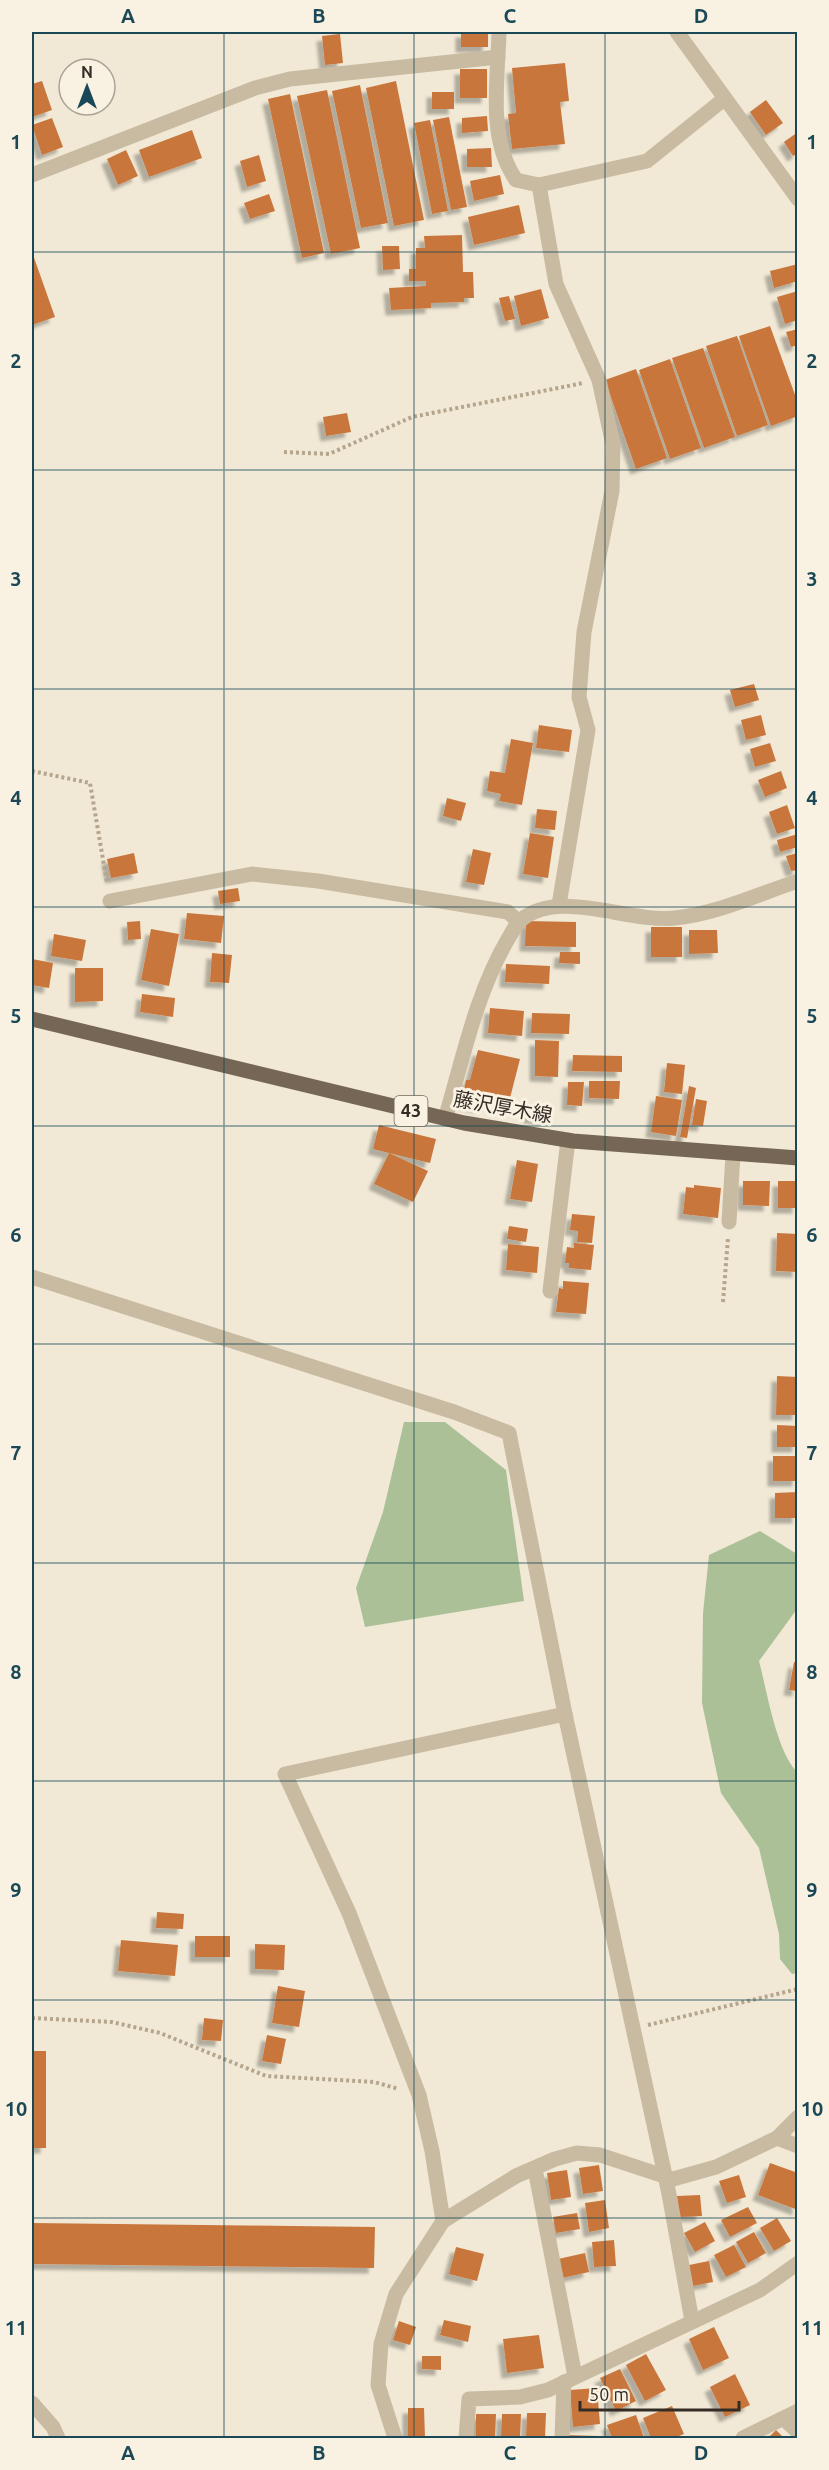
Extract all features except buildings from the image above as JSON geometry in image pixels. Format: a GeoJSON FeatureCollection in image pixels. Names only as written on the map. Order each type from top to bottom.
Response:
{"type":"FeatureCollection","features":[{"type":"Feature","properties":{"kind":"main road","name":"藤沢厚木線"},"geometry":{"type":"LineString","coordinates":[[32,1019],[445,1119],[568,1140],[798,1158]]}},
{"type":"Feature","properties":{"kind":"street"},"geometry":{"type":"LineString","coordinates":[[499,32],[498,145],[505,164],[516,180],[539,185],[647,161],[724,99]]}},
{"type":"Feature","properties":{"kind":"street"},"geometry":{"type":"LineString","coordinates":[[677,32],[798,199]]}},
{"type":"Feature","properties":{"kind":"street"},"geometry":{"type":"LineString","coordinates":[[32,175],[255,88],[290,79],[498,57]]}},
{"type":"Feature","properties":{"kind":"street"},"geometry":{"type":"LineString","coordinates":[[539,185],[556,284],[599,380],[613,445],[612,491],[584,632],[579,697],[588,730],[559,905]]}},
{"type":"Feature","properties":{"kind":"street"},"geometry":{"type":"LineString","coordinates":[[110,901],[252,874],[318,881],[508,912],[519,922]]}},
{"type":"Feature","properties":{"kind":"street"},"geometry":{"type":"LineString","coordinates":[[445,1119],[490,969],[519,922],[538,908],[559,905],[637,917],[676,918],[716,909],[798,881]]}},
{"type":"Feature","properties":{"kind":"street"},"geometry":{"type":"LineString","coordinates":[[550,1291],[568,1140]]}},
{"type":"Feature","properties":{"kind":"street"},"geometry":{"type":"LineString","coordinates":[[729,1222],[733,1154]]}},
{"type":"Feature","properties":{"kind":"street"},"geometry":{"type":"LineString","coordinates":[[32,1277],[454,1412],[509,1434],[692,2321]]}},
{"type":"Feature","properties":{"kind":"street"},"geometry":{"type":"LineString","coordinates":[[443,2221],[432,2151],[419,2095],[349,1913],[285,1774],[565,1714]]}},
{"type":"Feature","properties":{"kind":"street"},"geometry":{"type":"LineString","coordinates":[[395,2439],[378,2385],[381,2344],[396,2294],[443,2221],[516,2176],[555,2159],[577,2153],[600,2155],[673,2179],[716,2167],[777,2138],[798,2117]]}},
{"type":"Feature","properties":{"kind":"street"},"geometry":{"type":"LineString","coordinates":[[777,2138],[798,2146]]}},
{"type":"Feature","properties":{"kind":"street"},"geometry":{"type":"LineString","coordinates":[[535,2169],[569,2379],[562,2439]]}},
{"type":"Feature","properties":{"kind":"street"},"geometry":{"type":"LineString","coordinates":[[466,2439],[469,2399],[520,2397],[569,2379],[760,2290],[798,2263]]}},
{"type":"Feature","properties":{"kind":"street"},"geometry":{"type":"LineString","coordinates":[[32,2403],[53,2427],[58,2439]]}},
{"type":"Feature","properties":{"kind":"street"},"geometry":{"type":"LineString","coordinates":[[743,2439],[798,2410]]}},
{"type":"Feature","properties":{"kind":"street"},"geometry":{"type":"LineString","coordinates":[[784,2419],[798,2432]]}},
{"type":"Feature","properties":{"kind":"path"},"geometry":{"type":"LineString","coordinates":[[284,452],[329,454],[412,417],[599,380]]}},
{"type":"Feature","properties":{"kind":"path"},"geometry":{"type":"LineString","coordinates":[[32,771],[90,783],[110,901]]}},
{"type":"Feature","properties":{"kind":"path"},"geometry":{"type":"LineString","coordinates":[[723,1302],[729,1222]]}},
{"type":"Feature","properties":{"kind":"path"},"geometry":{"type":"LineString","coordinates":[[633,2029],[798,1989]]}},
{"type":"Feature","properties":{"kind":"path"},"geometry":{"type":"LineString","coordinates":[[32,2018],[112,2022],[160,2033],[266,2076],[374,2082],[419,2095]]}},
{"type":"Feature","properties":{"kind":"green space"},"geometry":{"type":"Polygon","coordinates":[[[404,1422],[445,1422],[506,1470],[524,1601],[365,1627],[356,1588],[383,1512],[404,1422]]]}},
{"type":"Feature","properties":{"kind":"green space"},"geometry":{"type":"Polygon","coordinates":[[[760,1531],[797,1554],[797,1609],[759,1661],[783,1750],[797,1772],[798,1973],[792,1974],[780,1959],[779,1934],[759,1848],[721,1793],[702,1703],[703,1613],[709,1555],[760,1531]]]}}]}
